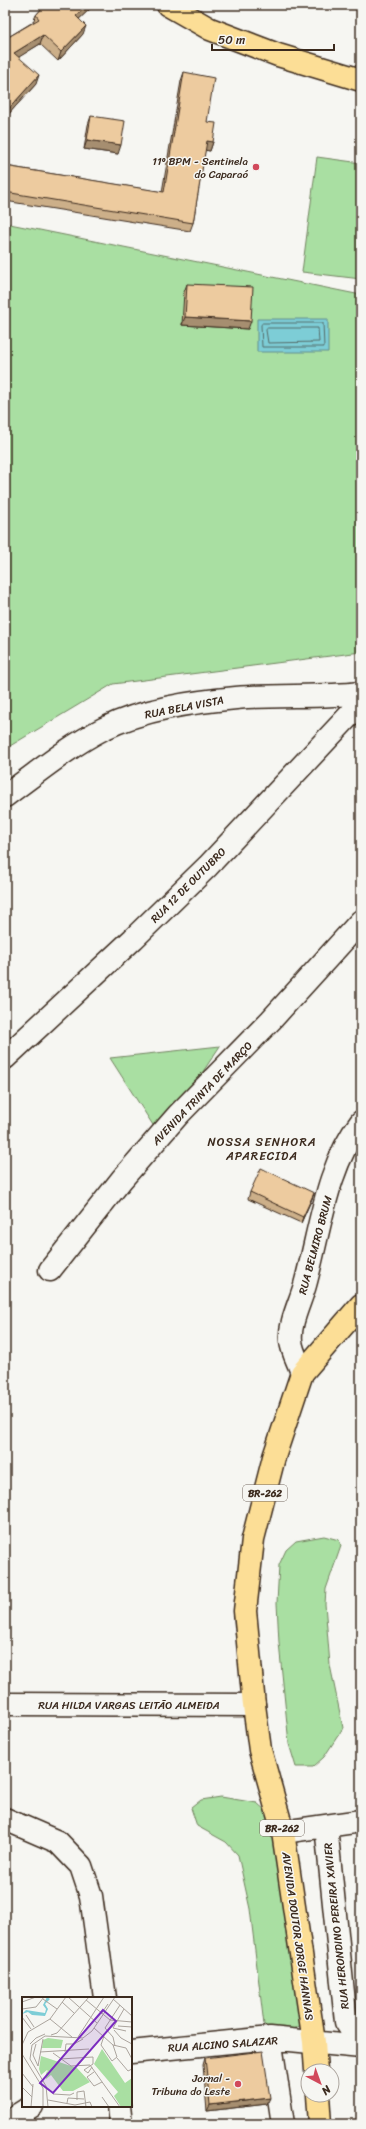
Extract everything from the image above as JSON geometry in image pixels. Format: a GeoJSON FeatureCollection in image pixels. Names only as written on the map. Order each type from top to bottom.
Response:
{"type":"FeatureCollection","features":[{"type":"Feature","properties":{"kind":"highway"},"geometry":{"type":"LineString","coordinates":[[168,5],[210,28],[278,55],[361,80]]}},
{"type":"Feature","properties":{"kind":"highway","name":"AVENIDA DOUTOR JORGE HANNAS"},"geometry":{"type":"LineString","coordinates":[[315,2063],[314,2042],[283,1832],[260,1750],[254,1706],[245,1611],[253,1539],[274,1457],[302,1373],[361,1306]]}},
{"type":"Feature","properties":{"kind":"highway"},"geometry":{"type":"LineString","coordinates":[[319,2103],[320,2124]]}},
{"type":"Feature","properties":{"kind":"street","name":"RUA BELA VISTA"},"geometry":{"type":"LineString","coordinates":[[5,796],[64,753],[104,729],[145,714],[204,702],[238,698],[340,696],[361,693]]}},
{"type":"Feature","properties":{"kind":"street","name":"RUA 12 DE OUTUBRO"},"geometry":{"type":"LineString","coordinates":[[5,1058],[133,939],[208,866],[361,703]]}},
{"type":"Feature","properties":{"kind":"street","name":"AVENIDA TRINTA DE MARÇO"},"geometry":{"type":"LineString","coordinates":[[50,1270],[122,1179],[178,1115],[271,1020],[361,921]]}},
{"type":"Feature","properties":{"kind":"street","name":"RUA BELMIRO BRUM"},"geometry":{"type":"LineString","coordinates":[[302,1373],[291,1342],[293,1324],[305,1286],[333,1175],[350,1136],[361,1122]]}},
{"type":"Feature","properties":{"kind":"street","name":"RUA HILDA VARGAS LEITÃO ALMEIDA"},"geometry":{"type":"LineString","coordinates":[[5,1704],[254,1706]]}},
{"type":"Feature","properties":{"kind":"street"},"geometry":{"type":"LineString","coordinates":[[5,1819],[58,1842],[81,1866],[91,1896],[105,1997]]}},
{"type":"Feature","properties":{"kind":"street"},"geometry":{"type":"LineString","coordinates":[[283,1832],[361,1821]]}},
{"type":"Feature","properties":{"kind":"street","name":"RUA HERONDINO PEREIRA XAVIER"},"geometry":{"type":"LineString","coordinates":[[326,1826],[346,2022],[361,2046]]}},
{"type":"Feature","properties":{"kind":"street"},"geometry":{"type":"LineString","coordinates":[[270,2038],[283,2124]]}},
{"type":"Feature","properties":{"kind":"street","name":"RUA ALCINO SALAZAR"},"geometry":{"type":"LineString","coordinates":[[132,2052],[270,2038],[361,2046]]}},
{"type":"Feature","properties":{"kind":"street"},"geometry":{"type":"LineString","coordinates":[[5,2124],[30,2107]]}},
{"type":"Feature","properties":{"kind":"street"},"geometry":{"type":"LineString","coordinates":[[119,2107],[121,2124]]}},
{"type":"Feature","properties":{"kind":"green space"},"geometry":{"type":"Polygon","coordinates":[[[317,157],[361,163],[361,279],[302,272],[317,157]]]}},
{"type":"Feature","properties":{"kind":"green space"},"geometry":{"type":"Polygon","coordinates":[[[5,223],[361,295],[361,652],[113,684],[5,749],[5,223]]]}},
{"type":"Feature","properties":{"kind":"green space"},"geometry":{"type":"Polygon","coordinates":[[[220,1046],[160,1136],[110,1058],[220,1046]]]}},
{"type":"Feature","properties":{"kind":"green space"},"geometry":{"type":"Polygon","coordinates":[[[324,1536],[339,1540],[341,1546],[326,1589],[325,1604],[330,1665],[343,1728],[324,1757],[313,1767],[296,1767],[289,1744],[279,1643],[277,1603],[279,1565],[286,1550],[296,1541],[324,1536]]]}},
{"type":"Feature","properties":{"kind":"green space"},"geometry":{"type":"Polygon","coordinates":[[[221,1797],[257,1803],[266,1811],[274,1835],[302,2024],[292,2030],[283,2031],[264,2025],[250,1909],[238,1855],[226,1842],[197,1826],[191,1808],[201,1800],[221,1797]]]}},
{"type":"Feature","properties":{"kind":"water"},"geometry":{"type":"Polygon","coordinates":[[[257,319],[328,319],[328,352],[257,352],[257,319]]]}},
{"type":"Feature","properties":{"kind":"building"},"geometry":{"type":"Polygon","coordinates":[[[45,5],[88,5],[76,16],[86,26],[61,52],[43,35],[14,53],[39,75],[5,113],[5,39],[39,19],[36,15],[45,5]]]}},
{"type":"Feature","properties":{"kind":"building"},"geometry":{"type":"Polygon","coordinates":[[[184,72],[214,78],[207,122],[216,123],[213,142],[207,141],[193,223],[5,192],[5,166],[164,192],[184,72]]]}},
{"type":"Feature","properties":{"kind":"building"},"geometry":{"type":"Polygon","coordinates":[[[91,116],[125,121],[121,145],[87,140],[91,116]]]}},
{"type":"Feature","properties":{"kind":"building"},"geometry":{"type":"Polygon","coordinates":[[[187,284],[253,287],[251,321],[185,317],[187,284]]]}},
{"type":"Feature","properties":{"kind":"building"},"geometry":{"type":"Polygon","coordinates":[[[261,1168],[314,1193],[303,1217],[250,1192],[261,1168]]]}},
{"type":"Feature","properties":{"kind":"building","name":"Jornal - Tribuna do Leste"},"geometry":{"type":"Polygon","coordinates":[[[263,2051],[270,2098],[210,2105],[205,2058],[263,2051]]]}},
{"type":"Feature","properties":{"kind":"place","name":"11º BPM - Sentinela do Caparaó"},"geometry":{"type":"Point","coordinates":[256,167]}},
{"type":"Feature","properties":{"kind":"place","name":"Jornal - Tribuna do Leste"},"geometry":{"type":"Point","coordinates":[238,2084]}},
{"type":"Feature","properties":{"kind":"district","name":"NOSSA SENHORA APARECIDA"},"geometry":{"type":"Point","coordinates":[262,1149]}}]}
